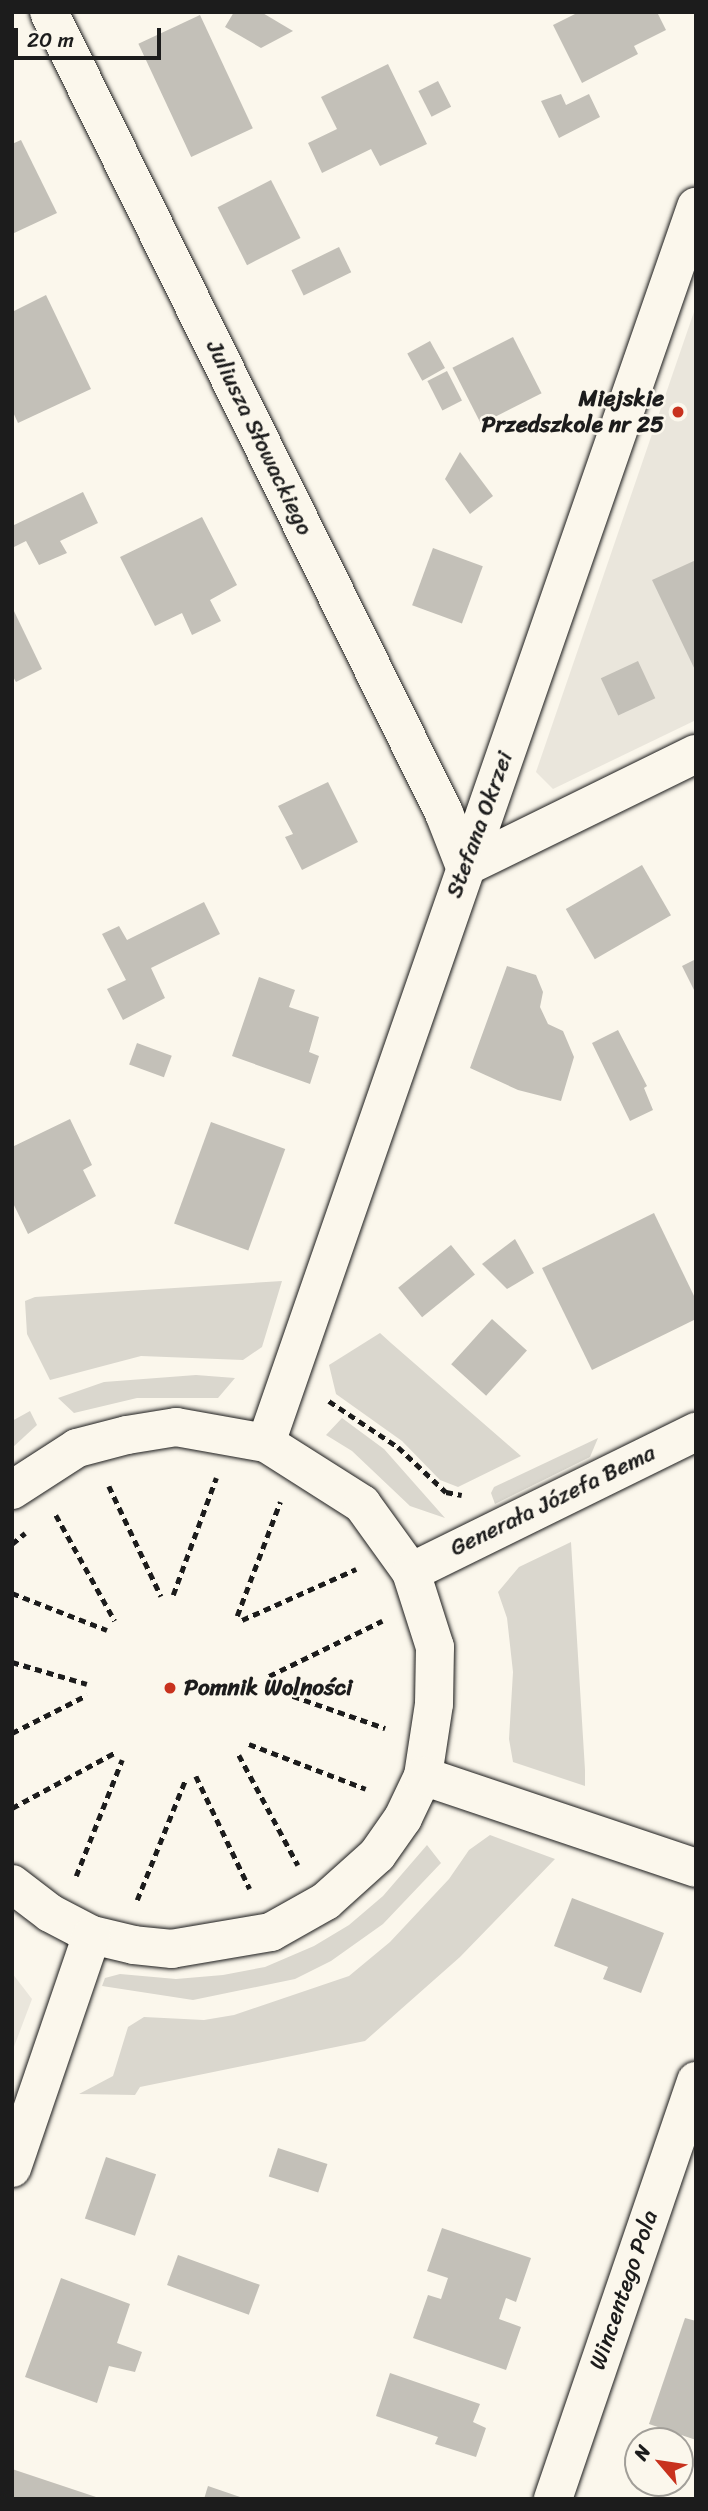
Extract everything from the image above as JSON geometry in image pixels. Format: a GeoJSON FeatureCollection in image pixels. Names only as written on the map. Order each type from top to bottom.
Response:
{"type":"FeatureCollection","features":[{"type":"Feature","properties":{"kind":"street","name":"Juliusza Słowackiego"},"geometry":{"type":"LineString","coordinates":[[49,12],[438,801],[465,867]]}},
{"type":"Feature","properties":{"kind":"street","name":"Stefana Okrzei"},"geometry":{"type":"LineString","coordinates":[[266,1443],[696,207]]}},
{"type":"Feature","properties":{"kind":"street"},"geometry":{"type":"LineString","coordinates":[[465,867],[696,754]]}},
{"type":"Feature","properties":{"kind":"street"},"geometry":{"type":"LineString","coordinates":[[12,1490],[78,1448],[127,1435],[176,1427],[266,1443],[362,1504],[411,1572],[435,1647],[434,1704],[423,1776],[403,1818],[377,1855],[326,1901],[271,1932],[172,1949],[92,1935],[50,1913],[12,1884]]}},
{"type":"Feature","properties":{"kind":"street","name":"Generała Józefa Bema"},"geometry":{"type":"LineString","coordinates":[[411,1572],[696,1432]]}},
{"type":"Feature","properties":{"kind":"street"},"geometry":{"type":"LineString","coordinates":[[423,1776],[696,1868]]}},
{"type":"Feature","properties":{"kind":"street"},"geometry":{"type":"LineString","coordinates":[[12,2168],[92,1935]]}},
{"type":"Feature","properties":{"kind":"street","name":"Wincentego Pola"},"geometry":{"type":"LineString","coordinates":[[553,2499],[696,2081]]}},
{"type":"Feature","properties":{"kind":"path"},"geometry":{"type":"LineString","coordinates":[[320,1395],[398,1447],[446,1492],[466,1495],[472,1503]]}},
{"type":"Feature","properties":{"kind":"path"},"geometry":{"type":"LineString","coordinates":[[173,1595],[219,1470]]}},
{"type":"Feature","properties":{"kind":"path"},"geometry":{"type":"LineString","coordinates":[[116,1476],[106,1480],[161,1596]]}},
{"type":"Feature","properties":{"kind":"path"},"geometry":{"type":"LineString","coordinates":[[237,1616],[284,1492]]}},
{"type":"Feature","properties":{"kind":"path"},"geometry":{"type":"LineString","coordinates":[[43,1518],[53,1509],[115,1621]]}},
{"type":"Feature","properties":{"kind":"path"},"geometry":{"type":"LineString","coordinates":[[12,1544],[33,1527]]}},
{"type":"Feature","properties":{"kind":"path"},"geometry":{"type":"LineString","coordinates":[[242,1620],[366,1565]]}},
{"type":"Feature","properties":{"kind":"path"},"geometry":{"type":"LineString","coordinates":[[12,1594],[107,1630]]}},
{"type":"Feature","properties":{"kind":"path"},"geometry":{"type":"LineString","coordinates":[[270,1676],[388,1618]]}},
{"type":"Feature","properties":{"kind":"path"},"geometry":{"type":"LineString","coordinates":[[12,1662],[87,1684]]}},
{"type":"Feature","properties":{"kind":"path"},"geometry":{"type":"LineString","coordinates":[[270,1688],[398,1733]]}},
{"type":"Feature","properties":{"kind":"path"},"geometry":{"type":"LineString","coordinates":[[12,1733],[87,1695]]}},
{"type":"Feature","properties":{"kind":"path"},"geometry":{"type":"LineString","coordinates":[[249,1744],[376,1793]]}},
{"type":"Feature","properties":{"kind":"path"},"geometry":{"type":"LineString","coordinates":[[12,1808],[114,1752]]}},
{"type":"Feature","properties":{"kind":"path"},"geometry":{"type":"LineString","coordinates":[[239,1755],[301,1872]]}},
{"type":"Feature","properties":{"kind":"path"},"geometry":{"type":"LineString","coordinates":[[67,1877],[74,1882],[122,1760]]}},
{"type":"Feature","properties":{"kind":"path"},"geometry":{"type":"LineString","coordinates":[[196,1776],[253,1895],[242,1898]]}},
{"type":"Feature","properties":{"kind":"path"},"geometry":{"type":"LineString","coordinates":[[147,1908],[134,1907],[186,1778]]}},
{"type":"Feature","properties":{"kind":"path"},"geometry":{"type":"LineString","coordinates":[[295,1875],[310,1865]]}},
{"type":"Feature","properties":{"kind":"shaded area"},"geometry":{"type":"Polygon","coordinates":[[[696,306],[696,720],[553,789],[536,772],[696,306]]]}},
{"type":"Feature","properties":{"kind":"shaded area"},"geometry":{"type":"Polygon","coordinates":[[[282,1281],[262,1347],[243,1360],[141,1356],[50,1380],[27,1334],[25,1301],[35,1297],[282,1281]]]}},
{"type":"Feature","properties":{"kind":"shaded area"},"geometry":{"type":"Polygon","coordinates":[[[380,1333],[521,1456],[458,1487],[440,1480],[402,1441],[336,1394],[329,1365],[380,1333]]]}},
{"type":"Feature","properties":{"kind":"shaded area"},"geometry":{"type":"Polygon","coordinates":[[[196,1375],[235,1378],[218,1398],[137,1398],[74,1413],[58,1398],[104,1382],[196,1375]]]}},
{"type":"Feature","properties":{"kind":"shaded area"},"geometry":{"type":"Polygon","coordinates":[[[30,1411],[37,1425],[12,1448],[12,1421],[30,1411]]]}},
{"type":"Feature","properties":{"kind":"shaded area"},"geometry":{"type":"Polygon","coordinates":[[[342,1418],[384,1449],[445,1518],[410,1506],[352,1451],[326,1435],[342,1418]]]}},
{"type":"Feature","properties":{"kind":"shaded area"},"geometry":{"type":"Polygon","coordinates":[[[598,1438],[590,1457],[495,1504],[491,1493],[494,1487],[598,1438]]]}},
{"type":"Feature","properties":{"kind":"shaded area"},"geometry":{"type":"Polygon","coordinates":[[[571,1542],[585,1786],[513,1762],[509,1739],[513,1672],[507,1618],[498,1592],[519,1567],[571,1542]]]}},
{"type":"Feature","properties":{"kind":"shaded area"},"geometry":{"type":"Polygon","coordinates":[[[490,1835],[555,1859],[460,1957],[365,2041],[140,2087],[135,2095],[79,2094],[113,2076],[128,2027],[144,2017],[204,2020],[234,2015],[349,1976],[390,1942],[449,1879],[469,1850],[490,1835]]]}},
{"type":"Feature","properties":{"kind":"shaded area"},"geometry":{"type":"Polygon","coordinates":[[[427,1845],[441,1863],[383,1924],[331,1961],[295,1979],[193,2000],[102,1986],[105,1978],[120,1974],[176,1979],[223,1975],[265,1967],[314,1946],[349,1925],[383,1896],[427,1845]]]}},
{"type":"Feature","properties":{"kind":"shaded area"},"geometry":{"type":"Polygon","coordinates":[[[12,1973],[32,1999],[12,2052],[12,1973]]]}},
{"type":"Feature","properties":{"kind":"building"},"geometry":{"type":"Polygon","coordinates":[[[234,12],[261,12],[293,31],[261,48],[225,27],[234,12]]]}},
{"type":"Feature","properties":{"kind":"building"},"geometry":{"type":"Polygon","coordinates":[[[579,12],[657,12],[666,30],[634,46],[638,54],[582,83],[553,25],[579,12]]]}},
{"type":"Feature","properties":{"kind":"building"},"geometry":{"type":"Polygon","coordinates":[[[200,15],[253,128],[191,157],[138,44],[200,15]]]}},
{"type":"Feature","properties":{"kind":"building"},"geometry":{"type":"Polygon","coordinates":[[[388,64],[427,144],[380,166],[371,149],[322,173],[308,143],[337,129],[321,97],[388,64]]]}},
{"type":"Feature","properties":{"kind":"building"},"geometry":{"type":"Polygon","coordinates":[[[438,81],[451,107],[432,117],[418,91],[438,81]]]}},
{"type":"Feature","properties":{"kind":"building"},"geometry":{"type":"Polygon","coordinates":[[[561,94],[566,105],[589,94],[600,117],[559,138],[541,101],[561,94]]]}},
{"type":"Feature","properties":{"kind":"building"},"geometry":{"type":"Polygon","coordinates":[[[21,140],[57,213],[12,234],[12,144],[21,140]]]}},
{"type":"Feature","properties":{"kind":"building"},"geometry":{"type":"Polygon","coordinates":[[[271,180],[301,238],[247,265],[218,207],[271,180]]]}},
{"type":"Feature","properties":{"kind":"building"},"geometry":{"type":"Polygon","coordinates":[[[339,247],[351,272],[304,295],[291,270],[339,247]]]}},
{"type":"Feature","properties":{"kind":"building"},"geometry":{"type":"Polygon","coordinates":[[[46,295],[91,389],[18,423],[12,410],[12,312],[46,295]]]}},
{"type":"Feature","properties":{"kind":"building"},"geometry":{"type":"Polygon","coordinates":[[[513,337],[542,393],[481,424],[452,368],[513,337]]]}},
{"type":"Feature","properties":{"kind":"building"},"geometry":{"type":"Polygon","coordinates":[[[430,341],[445,368],[422,381],[407,354],[430,341]]]}},
{"type":"Feature","properties":{"kind":"building"},"geometry":{"type":"Polygon","coordinates":[[[447,371],[462,400],[442,410],[427,381],[447,371]]]}},
{"type":"Feature","properties":{"kind":"building"},"geometry":{"type":"Polygon","coordinates":[[[460,452],[493,496],[470,514],[445,479],[460,452]]]}},
{"type":"Feature","properties":{"kind":"building"},"geometry":{"type":"Polygon","coordinates":[[[83,492],[98,523],[60,541],[67,553],[39,565],[26,541],[12,548],[12,526],[83,492]]]}},
{"type":"Feature","properties":{"kind":"building"},"geometry":{"type":"Polygon","coordinates":[[[202,517],[237,585],[210,600],[221,621],[192,635],[182,613],[155,626],[120,557],[202,517]]]}},
{"type":"Feature","properties":{"kind":"building"},"geometry":{"type":"Polygon","coordinates":[[[433,548],[483,566],[462,623],[412,605],[433,548]]]}},
{"type":"Feature","properties":{"kind":"building"},"geometry":{"type":"Polygon","coordinates":[[[696,560],[696,672],[652,580],[696,560]]]}},
{"type":"Feature","properties":{"kind":"building"},"geometry":{"type":"Polygon","coordinates":[[[12,607],[42,669],[16,682],[12,675],[12,607]]]}},
{"type":"Feature","properties":{"kind":"building"},"geometry":{"type":"Polygon","coordinates":[[[638,661],[655,698],[618,715],[601,678],[638,661]]]}},
{"type":"Feature","properties":{"kind":"building"},"geometry":{"type":"Polygon","coordinates":[[[328,782],[358,842],[302,870],[285,837],[293,834],[278,806],[328,782]]]}},
{"type":"Feature","properties":{"kind":"building"},"geometry":{"type":"Polygon","coordinates":[[[642,865],[671,915],[595,959],[566,909],[642,865]]]}},
{"type":"Feature","properties":{"kind":"building"},"geometry":{"type":"Polygon","coordinates":[[[204,902],[220,934],[151,968],[165,998],[123,1020],[107,989],[126,980],[102,934],[119,926],[127,940],[204,902]]]}},
{"type":"Feature","properties":{"kind":"building"},"geometry":{"type":"Polygon","coordinates":[[[696,959],[696,994],[682,966],[696,959]]]}},
{"type":"Feature","properties":{"kind":"building"},"geometry":{"type":"Polygon","coordinates":[[[507,966],[536,975],[543,992],[540,1007],[548,1024],[563,1031],[574,1057],[561,1101],[518,1090],[470,1068],[507,966]]]}},
{"type":"Feature","properties":{"kind":"building"},"geometry":{"type":"Polygon","coordinates":[[[259,977],[295,990],[289,1007],[319,1017],[309,1052],[319,1056],[310,1084],[232,1056],[259,977]]]}},
{"type":"Feature","properties":{"kind":"building"},"geometry":{"type":"Polygon","coordinates":[[[618,1030],[647,1086],[644,1088],[653,1110],[630,1121],[592,1043],[618,1030]]]}},
{"type":"Feature","properties":{"kind":"building"},"geometry":{"type":"Polygon","coordinates":[[[137,1043],[172,1056],[164,1077],[129,1065],[137,1043]]]}},
{"type":"Feature","properties":{"kind":"building"},"geometry":{"type":"Polygon","coordinates":[[[70,1119],[92,1165],[83,1170],[96,1196],[28,1234],[12,1201],[12,1147],[70,1119]]]}},
{"type":"Feature","properties":{"kind":"building"},"geometry":{"type":"Polygon","coordinates":[[[211,1122],[285,1149],[248,1251],[174,1223],[211,1122]]]}},
{"type":"Feature","properties":{"kind":"building"},"geometry":{"type":"Polygon","coordinates":[[[654,1213],[696,1300],[696,1319],[592,1370],[542,1268],[654,1213]]]}},
{"type":"Feature","properties":{"kind":"building"},"geometry":{"type":"Polygon","coordinates":[[[515,1239],[534,1273],[507,1289],[482,1264],[515,1239]]]}},
{"type":"Feature","properties":{"kind":"building"},"geometry":{"type":"Polygon","coordinates":[[[451,1245],[475,1275],[422,1317],[398,1288],[451,1245]]]}},
{"type":"Feature","properties":{"kind":"building"},"geometry":{"type":"Polygon","coordinates":[[[492,1319],[527,1350],[486,1396],[451,1364],[492,1319]]]}},
{"type":"Feature","properties":{"kind":"building"},"geometry":{"type":"Polygon","coordinates":[[[572,1898],[664,1933],[641,1993],[603,1979],[608,1967],[554,1946],[572,1898]]]}},
{"type":"Feature","properties":{"kind":"building"},"geometry":{"type":"Polygon","coordinates":[[[278,2148],[327,2164],[318,2193],[269,2177],[278,2148]]]}},
{"type":"Feature","properties":{"kind":"building"},"geometry":{"type":"Polygon","coordinates":[[[106,2157],[156,2174],[135,2236],[85,2218],[106,2157]]]}},
{"type":"Feature","properties":{"kind":"building"},"geometry":{"type":"Polygon","coordinates":[[[442,2228],[531,2258],[516,2302],[506,2298],[499,2319],[521,2327],[506,2370],[413,2338],[428,2295],[441,2299],[448,2278],[427,2271],[442,2228]]]}},
{"type":"Feature","properties":{"kind":"building"},"geometry":{"type":"Polygon","coordinates":[[[178,2255],[260,2285],[249,2315],[167,2285],[178,2255]]]}},
{"type":"Feature","properties":{"kind":"building"},"geometry":{"type":"Polygon","coordinates":[[[61,2278],[130,2304],[117,2343],[142,2352],[135,2372],[109,2366],[97,2403],[25,2377],[61,2278]]]}},
{"type":"Feature","properties":{"kind":"building"},"geometry":{"type":"Polygon","coordinates":[[[685,2318],[696,2321],[696,2440],[694,2427],[658,2427],[649,2424],[685,2318]]]}},
{"type":"Feature","properties":{"kind":"building"},"geometry":{"type":"Polygon","coordinates":[[[390,2373],[480,2404],[473,2422],[486,2428],[476,2457],[435,2444],[438,2437],[376,2416],[390,2373]]]}},
{"type":"Feature","properties":{"kind":"building"},"geometry":{"type":"Polygon","coordinates":[[[12,2469],[99,2498],[99,2499],[12,2499],[12,2469]]]}},
{"type":"Feature","properties":{"kind":"building"},"geometry":{"type":"Polygon","coordinates":[[[208,2486],[243,2498],[243,2499],[204,2499],[208,2486]]]}},
{"type":"Feature","properties":{"kind":"place","name":"Miejskie Przedszkole nr 25"},"geometry":{"type":"Point","coordinates":[678,412]}},
{"type":"Feature","properties":{"kind":"place","name":"Pomnik Wolności"},"geometry":{"type":"Point","coordinates":[170,1688]}}]}
